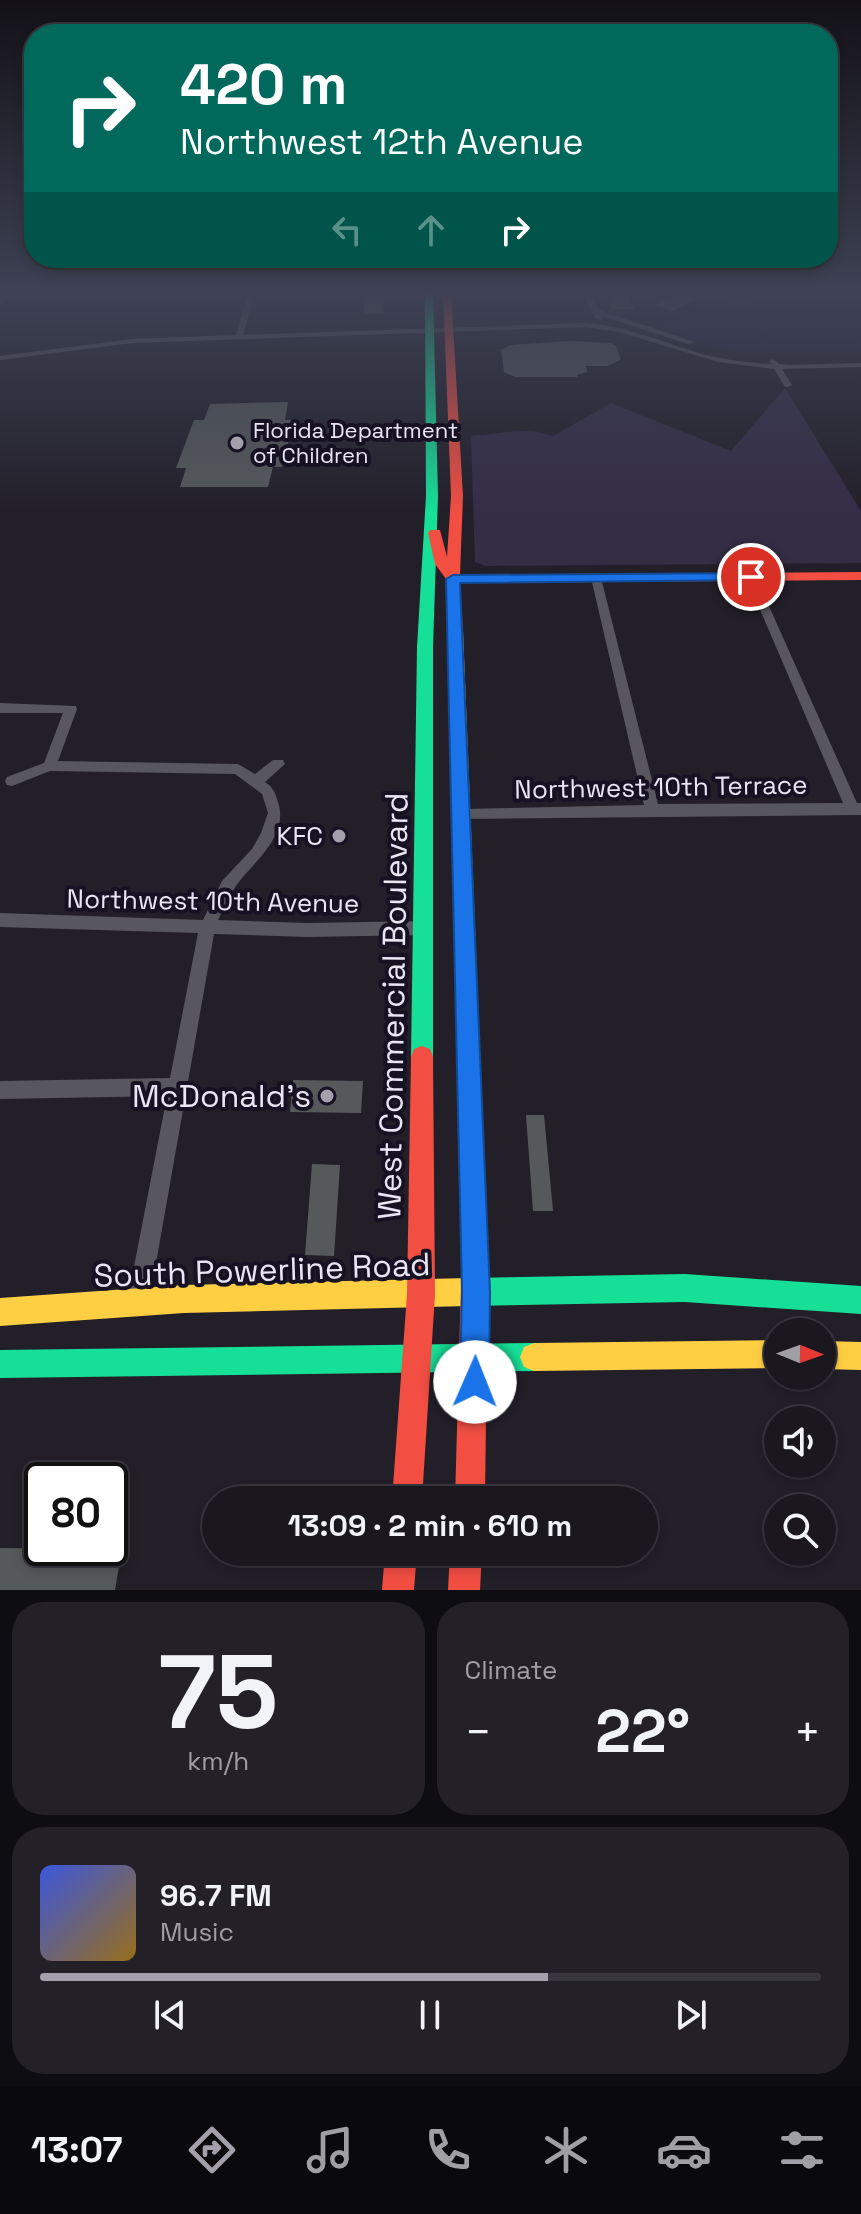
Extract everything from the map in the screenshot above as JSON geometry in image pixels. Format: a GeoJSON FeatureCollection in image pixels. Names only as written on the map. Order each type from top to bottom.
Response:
{"type":"FeatureCollection","features":[{"type":"Feature","properties":{"kind":"main road","name":"West Commercial Boulevard"},"geometry":{"type":"LineString","coordinates":[[408,1486],[421,1294],[427,599],[438,365]]}},
{"type":"Feature","properties":{"kind":"main road","name":"West Commercial Boulevard"},"geometry":{"type":"LineString","coordinates":[[443,365],[457,496],[453,579],[476,1292],[470,1486]]}},
{"type":"Feature","properties":{"kind":"main road","name":"West Commercial Boulevard"},"geometry":{"type":"LineString","coordinates":[[432,512],[440,562],[445,573],[453,579]]}},
{"type":"Feature","properties":{"kind":"main road"},"geometry":{"type":"LineString","coordinates":[[453,579],[861,576]]}},
{"type":"Feature","properties":{"kind":"main road"},"geometry":{"type":"LineString","coordinates":[[427,599],[444,606],[445,657],[458,723]]}},
{"type":"Feature","properties":{"kind":"main road","name":"South Powerline Road"},"geometry":{"type":"LineString","coordinates":[[0,1312],[138,1303],[685,1288],[861,1300]]}},
{"type":"Feature","properties":{"kind":"main road"},"geometry":{"type":"LineString","coordinates":[[0,1364],[764,1354]]}},
{"type":"Feature","properties":{"kind":"main road"},"geometry":{"type":"LineString","coordinates":[[836,1355],[861,1356]]}},
{"type":"Feature","properties":{"kind":"main road"},"geometry":{"type":"LineString","coordinates":[[398,1590],[400,1566]]}},
{"type":"Feature","properties":{"kind":"main road"},"geometry":{"type":"LineString","coordinates":[[464,1590],[465,1566]]}},
{"type":"Feature","properties":{"kind":"street"},"geometry":{"type":"LineString","coordinates":[[767,365],[844,365]]}},
{"type":"Feature","properties":{"kind":"street"},"geometry":{"type":"LineString","coordinates":[[776,366],[788,385]]}},
{"type":"Feature","properties":{"kind":"street"},"geometry":{"type":"LineString","coordinates":[[751,577],[857,809]]}},
{"type":"Feature","properties":{"kind":"street"},"geometry":{"type":"LineString","coordinates":[[596,578],[652,810]]}},
{"type":"Feature","properties":{"kind":"street"},"geometry":{"type":"LineString","coordinates":[[0,708],[71,709],[49,766]]}},
{"type":"Feature","properties":{"kind":"street"},"geometry":{"type":"LineString","coordinates":[[255,782],[278,764]]}},
{"type":"Feature","properties":{"kind":"street"},"geometry":{"type":"LineString","coordinates":[[12,781],[49,766],[238,769],[268,791],[275,813],[257,853],[227,886],[207,927],[138,1303]]}},
{"type":"Feature","properties":{"kind":"street","name":"Northwest 10th Terrace"},"geometry":{"type":"LineString","coordinates":[[462,815],[857,809]]}},
{"type":"Feature","properties":{"kind":"street","name":"Northwest 10th Avenue"},"geometry":{"type":"LineString","coordinates":[[0,920],[207,927],[425,928]]}},
{"type":"Feature","properties":{"kind":"street"},"geometry":{"type":"LineString","coordinates":[[0,1090],[179,1087]]}},
{"type":"Feature","properties":{"kind":"shaded area"},"geometry":{"type":"Polygon","coordinates":[[[785,388],[861,511],[861,563],[485,566],[475,562],[471,436],[533,431],[553,436],[611,403],[731,451],[785,388]]]}},
{"type":"Feature","properties":{"kind":"building"},"geometry":{"type":"Polygon","coordinates":[[[503,365],[609,365],[586,366],[587,372],[577,377],[515,377],[504,372],[503,365]]]}},
{"type":"Feature","properties":{"kind":"building","name":"Florida Department of Children"},"geometry":{"type":"Polygon","coordinates":[[[288,402],[285,420],[294,420],[282,467],[273,467],[268,487],[180,487],[186,468],[176,468],[194,420],[204,420],[210,404],[288,402]]]}},
{"type":"Feature","properties":{"kind":"building","name":"McDonald's"},"geometry":{"type":"Polygon","coordinates":[[[293,1080],[363,1081],[361,1113],[290,1112],[293,1080]]]}},
{"type":"Feature","properties":{"kind":"building"},"geometry":{"type":"Polygon","coordinates":[[[526,1115],[544,1115],[553,1211],[533,1211],[526,1115]]]}},
{"type":"Feature","properties":{"kind":"building"},"geometry":{"type":"Polygon","coordinates":[[[312,1164],[340,1165],[334,1256],[305,1255],[312,1164]]]}},
{"type":"Feature","properties":{"kind":"building"},"geometry":{"type":"Polygon","coordinates":[[[0,1548],[24,1548],[24,1566],[119,1566],[115,1590],[0,1590],[0,1548]]]}},
{"type":"Feature","properties":{"kind":"traffic: fast"},"geometry":{"type":"LineString","coordinates":[[422,1057],[425,647],[432,496],[430,365]]}},
{"type":"Feature","properties":{"kind":"traffic: fast"},"geometry":{"type":"LineString","coordinates":[[468,1292],[685,1288],[861,1300]]}},
{"type":"Feature","properties":{"kind":"traffic: fast"},"geometry":{"type":"LineString","coordinates":[[0,1364],[534,1357]]}},
{"type":"Feature","properties":{"kind":"traffic: slow"},"geometry":{"type":"LineString","coordinates":[[455,631],[475,1249]]}},
{"type":"Feature","properties":{"kind":"traffic: slow"},"geometry":{"type":"LineString","coordinates":[[0,1312],[184,1299],[468,1292]]}},
{"type":"Feature","properties":{"kind":"traffic: slow"},"geometry":{"type":"LineString","coordinates":[[534,1357],[764,1354]]}},
{"type":"Feature","properties":{"kind":"traffic: slow"},"geometry":{"type":"LineString","coordinates":[[836,1355],[861,1356]]}},
{"type":"Feature","properties":{"kind":"traffic: jam"},"geometry":{"type":"LineString","coordinates":[[451,365],[457,496],[453,579],[455,631]]}},
{"type":"Feature","properties":{"kind":"traffic: jam"},"geometry":{"type":"LineString","coordinates":[[435,533],[442,564],[453,579],[861,576]]}},
{"type":"Feature","properties":{"kind":"traffic: jam"},"geometry":{"type":"LineString","coordinates":[[408,1486],[421,1294],[422,1057]]}},
{"type":"Feature","properties":{"kind":"traffic: jam"},"geometry":{"type":"LineString","coordinates":[[470,1486],[475,1249]]}},
{"type":"Feature","properties":{"kind":"traffic: jam"},"geometry":{"type":"LineString","coordinates":[[398,1590],[400,1566]]}},
{"type":"Feature","properties":{"kind":"traffic: jam"},"geometry":{"type":"LineString","coordinates":[[464,1590],[465,1566]]}},
{"type":"Feature","properties":{"kind":"place","name":"Florida Department of Children"},"geometry":{"type":"Point","coordinates":[237,443]}},
{"type":"Feature","properties":{"kind":"place","name":"KFC"},"geometry":{"type":"Point","coordinates":[339,836]}},
{"type":"Feature","properties":{"kind":"place","name":"McDonald's"},"geometry":{"type":"Point","coordinates":[327,1096]}},
{"type":"Feature","properties":{"kind":"route"},"geometry":{"type":"LineString","coordinates":[[475,1382],[476,1292],[453,579],[751,577]]}}]}
